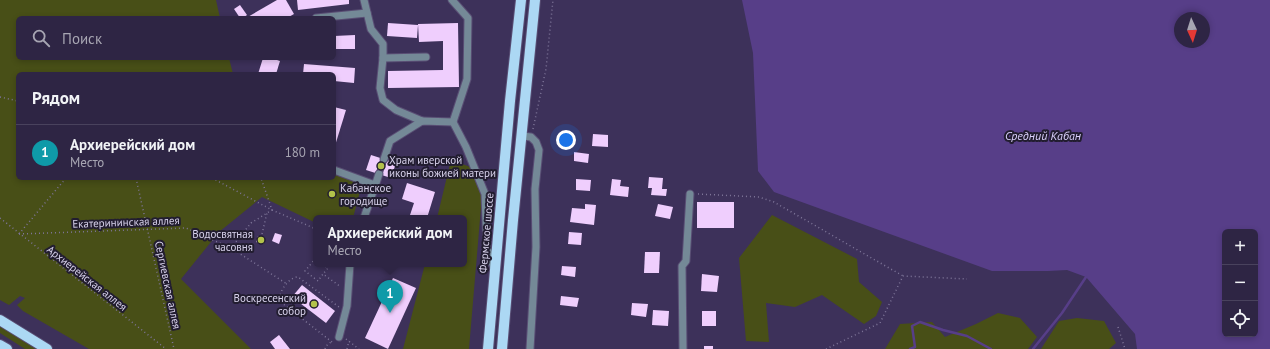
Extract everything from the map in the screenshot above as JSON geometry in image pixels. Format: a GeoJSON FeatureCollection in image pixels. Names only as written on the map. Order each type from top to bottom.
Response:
{"type":"FeatureCollection","features":[{"type":"Feature","properties":{"kind":"main road","name":"Фермское шоссе"},"geometry":{"type":"LineString","coordinates":[[486,349],[495,272],[510,101],[521,0]]}},
{"type":"Feature","properties":{"kind":"main road"},"geometry":{"type":"LineString","coordinates":[[502,349],[526,136],[536,0]]}},
{"type":"Feature","properties":{"kind":"main road"},"geometry":{"type":"LineString","coordinates":[[0,320],[47,349]]}},
{"type":"Feature","properties":{"kind":"main road"},"geometry":{"type":"LineString","coordinates":[[0,345],[7,349]]}},
{"type":"Feature","properties":{"kind":"street"},"geometry":{"type":"LineString","coordinates":[[364,0],[371,28],[383,44],[380,88],[383,100],[396,110],[422,121],[453,122]]}},
{"type":"Feature","properties":{"kind":"street"},"geometry":{"type":"LineString","coordinates":[[452,0],[468,18],[467,79],[453,122],[466,148],[485,194],[487,248],[495,272]]}},
{"type":"Feature","properties":{"kind":"street"},"geometry":{"type":"LineString","coordinates":[[336,16],[367,13]]}},
{"type":"Feature","properties":{"kind":"street"},"geometry":{"type":"LineString","coordinates":[[383,58],[426,57]]}},
{"type":"Feature","properties":{"kind":"street"},"geometry":{"type":"LineString","coordinates":[[384,159],[390,141],[422,121]]}},
{"type":"Feature","properties":{"kind":"street"},"geometry":{"type":"LineString","coordinates":[[526,136],[536,142],[539,150],[535,189],[536,247],[530,349]]}},
{"type":"Feature","properties":{"kind":"street"},"geometry":{"type":"LineString","coordinates":[[336,171],[375,186]]}},
{"type":"Feature","properties":{"kind":"street"},"geometry":{"type":"LineString","coordinates":[[365,215],[379,174]]}},
{"type":"Feature","properties":{"kind":"street"},"geometry":{"type":"LineString","coordinates":[[683,349],[682,266],[686,261],[690,194]]}},
{"type":"Feature","properties":{"kind":"street"},"geometry":{"type":"LineString","coordinates":[[340,337],[348,292],[350,267]]}},
{"type":"Feature","properties":{"kind":"path"},"geometry":{"type":"LineString","coordinates":[[526,136],[546,69],[553,0]]}},
{"type":"Feature","properties":{"kind":"path"},"geometry":{"type":"LineString","coordinates":[[0,97],[16,101]]}},
{"type":"Feature","properties":{"kind":"path"},"geometry":{"type":"LineString","coordinates":[[19,234],[64,180]]}},
{"type":"Feature","properties":{"kind":"path","name":"Сергиевская аллея"},"geometry":{"type":"LineString","coordinates":[[136,180],[174,349]]}},
{"type":"Feature","properties":{"kind":"path"},"geometry":{"type":"LineString","coordinates":[[216,180],[272,210],[313,228]]}},
{"type":"Feature","properties":{"kind":"path"},"geometry":{"type":"LineString","coordinates":[[262,180],[272,210]]}},
{"type":"Feature","properties":{"kind":"path"},"geometry":{"type":"LineString","coordinates":[[690,194],[759,197],[774,202],[903,276],[967,279]]}},
{"type":"Feature","properties":{"kind":"path"},"geometry":{"type":"LineString","coordinates":[[231,248],[250,223],[272,210]]}},
{"type":"Feature","properties":{"kind":"path"},"geometry":{"type":"LineString","coordinates":[[262,234],[267,212]]}},
{"type":"Feature","properties":{"kind":"path","name":"Архиерейская аллея"},"geometry":{"type":"LineString","coordinates":[[0,218],[166,349]]}},
{"type":"Feature","properties":{"kind":"path","name":"Екатерининская аллея"},"geometry":{"type":"LineString","coordinates":[[19,234],[186,228],[231,248],[287,284]]}},
{"type":"Feature","properties":{"kind":"path"},"geometry":{"type":"LineString","coordinates":[[313,261],[305,271],[318,281],[328,268],[326,267]]}},
{"type":"Feature","properties":{"kind":"path"},"geometry":{"type":"LineString","coordinates":[[323,274],[348,292]]}},
{"type":"Feature","properties":{"kind":"path"},"geometry":{"type":"LineString","coordinates":[[826,349],[880,323],[903,276]]}},
{"type":"Feature","properties":{"kind":"path"},"geometry":{"type":"LineString","coordinates":[[332,342],[282,303],[280,298],[281,293],[294,277],[298,277],[345,312]]}},
{"type":"Feature","properties":{"kind":"path"},"geometry":{"type":"LineString","coordinates":[[1118,327],[1126,349]]}},
{"type":"Feature","properties":{"kind":"path"},"geometry":{"type":"LineString","coordinates":[[325,349],[326,346],[340,337],[349,341],[359,349]]}},
{"type":"Feature","properties":{"kind":"path"},"geometry":{"type":"LineString","coordinates":[[347,349],[349,341]]}},
{"type":"Feature","properties":{"kind":"green space"},"geometry":{"type":"Polygon","coordinates":[[[0,0],[216,0],[220,16],[16,16],[16,60],[230,60],[232,72],[16,72],[16,180],[336,180],[336,170],[362,184],[354,215],[313,215],[313,222],[262,197],[219,232],[181,279],[251,349],[89,349],[23,311],[17,305],[25,298],[20,296],[9,305],[0,300],[0,0]]]}},
{"type":"Feature","properties":{"kind":"green space"},"geometry":{"type":"Polygon","coordinates":[[[451,160],[484,172],[469,349],[403,349],[424,267],[467,267],[467,215],[438,215],[451,160]]]}},
{"type":"Feature","properties":{"kind":"green space"},"geometry":{"type":"Polygon","coordinates":[[[772,215],[857,259],[859,282],[882,302],[876,316],[864,324],[822,295],[795,307],[766,303],[769,342],[746,341],[739,258],[772,215]]]}},
{"type":"Feature","properties":{"kind":"green space"},"geometry":{"type":"Polygon","coordinates":[[[998,313],[1020,318],[1037,337],[1028,349],[885,349],[900,324],[932,322],[945,337],[998,313]]]}},
{"type":"Feature","properties":{"kind":"green space"},"geometry":{"type":"Polygon","coordinates":[[[1077,318],[1104,321],[1116,343],[1109,349],[1041,349],[1059,321],[1077,318]]]}},
{"type":"Feature","properties":{"kind":"green space"},"geometry":{"type":"Polygon","coordinates":[[[0,326],[36,349],[25,349],[0,333],[0,326]]]}},
{"type":"Feature","properties":{"kind":"water","name":"Средний Кабан"},"geometry":{"type":"Polygon","coordinates":[[[742,0],[1270,0],[1270,349],[1137,349],[1135,334],[1086,277],[1067,270],[992,271],[774,192],[758,171],[753,53],[742,0]]]}},
{"type":"Feature","properties":{"kind":"building"},"geometry":{"type":"Polygon","coordinates":[[[277,0],[286,0],[294,14],[290,16],[249,16],[277,0]]]}},
{"type":"Feature","properties":{"kind":"building"},"geometry":{"type":"Polygon","coordinates":[[[297,0],[349,0],[349,4],[298,10],[297,0]]]}},
{"type":"Feature","properties":{"kind":"building"},"geometry":{"type":"Polygon","coordinates":[[[240,5],[247,15],[239,16],[234,9],[240,5]]]}},
{"type":"Feature","properties":{"kind":"building"},"geometry":{"type":"Polygon","coordinates":[[[388,23],[418,25],[417,38],[387,36],[388,23]]]}},
{"type":"Feature","properties":{"kind":"building"},"geometry":{"type":"Polygon","coordinates":[[[458,23],[459,87],[388,88],[388,71],[443,70],[443,41],[419,42],[418,24],[458,23]]]}},
{"type":"Feature","properties":{"kind":"building"},"geometry":{"type":"Polygon","coordinates":[[[355,35],[355,49],[336,49],[336,36],[355,35]]]}},
{"type":"Feature","properties":{"kind":"building"},"geometry":{"type":"Polygon","coordinates":[[[262,60],[280,61],[277,72],[259,72],[262,60]]]}},
{"type":"Feature","properties":{"kind":"building"},"geometry":{"type":"Polygon","coordinates":[[[304,64],[355,68],[354,83],[336,81],[336,72],[303,72],[304,64]]]}},
{"type":"Feature","properties":{"kind":"building"},"geometry":{"type":"Polygon","coordinates":[[[336,108],[346,110],[336,142],[336,108]]]}},
{"type":"Feature","properties":{"kind":"building"},"geometry":{"type":"Polygon","coordinates":[[[593,134],[608,135],[608,147],[592,146],[593,134]]]}},
{"type":"Feature","properties":{"kind":"building"},"geometry":{"type":"Polygon","coordinates":[[[574,152],[589,154],[588,163],[574,161],[574,152]]]}},
{"type":"Feature","properties":{"kind":"building","name":"Храм иверской иконы божией матери"},"geometry":{"type":"Polygon","coordinates":[[[371,155],[396,163],[391,178],[366,170],[371,155]]]}},
{"type":"Feature","properties":{"kind":"building"},"geometry":{"type":"Polygon","coordinates":[[[649,177],[663,178],[662,189],[667,189],[666,196],[651,195],[652,188],[648,188],[649,177]]]}},
{"type":"Feature","properties":{"kind":"building"},"geometry":{"type":"Polygon","coordinates":[[[576,179],[591,180],[590,191],[576,190],[576,179]]]}},
{"type":"Feature","properties":{"kind":"building"},"geometry":{"type":"Polygon","coordinates":[[[612,179],[621,180],[620,186],[629,187],[628,197],[610,195],[612,179]]]}},
{"type":"Feature","properties":{"kind":"building"},"geometry":{"type":"Polygon","coordinates":[[[407,183],[435,192],[428,215],[410,215],[414,203],[402,199],[407,183]]]}},
{"type":"Feature","properties":{"kind":"building"},"geometry":{"type":"Polygon","coordinates":[[[697,202],[734,202],[734,228],[697,228],[697,202]]]}},
{"type":"Feature","properties":{"kind":"building"},"geometry":{"type":"Polygon","coordinates":[[[585,204],[596,205],[594,225],[570,222],[572,208],[585,209],[585,204]]]}},
{"type":"Feature","properties":{"kind":"building"},"geometry":{"type":"Polygon","coordinates":[[[658,204],[673,207],[670,219],[655,216],[658,204]]]}},
{"type":"Feature","properties":{"kind":"building"},"geometry":{"type":"Polygon","coordinates":[[[569,232],[582,233],[581,245],[568,244],[569,232]]]}},
{"type":"Feature","properties":{"kind":"building"},"geometry":{"type":"Polygon","coordinates":[[[275,233],[282,235],[279,244],[272,241],[275,233]]]}},
{"type":"Feature","properties":{"kind":"building","name":"Водосвятная часовня"},"geometry":{"type":"Polygon","coordinates":[[[258,236],[265,238],[263,244],[256,242],[258,236]]]}},
{"type":"Feature","properties":{"kind":"building"},"geometry":{"type":"Polygon","coordinates":[[[645,252],[660,252],[659,273],[644,273],[645,252]]]}},
{"type":"Feature","properties":{"kind":"building"},"geometry":{"type":"Polygon","coordinates":[[[562,266],[576,267],[575,277],[561,275],[562,266]]]}},
{"type":"Feature","properties":{"kind":"building"},"geometry":{"type":"Polygon","coordinates":[[[702,274],[719,276],[717,292],[701,291],[702,274]]]}},
{"type":"Feature","properties":{"kind":"building"},"geometry":{"type":"Polygon","coordinates":[[[393,278],[416,288],[388,349],[365,338],[393,278]]]}},
{"type":"Feature","properties":{"kind":"building","name":"Воскресенский собор"},"geometry":{"type":"Polygon","coordinates":[[[302,285],[335,311],[326,323],[292,297],[302,285]]]}},
{"type":"Feature","properties":{"kind":"building"},"geometry":{"type":"Polygon","coordinates":[[[561,296],[579,298],[577,307],[560,305],[561,296]]]}},
{"type":"Feature","properties":{"kind":"building"},"geometry":{"type":"Polygon","coordinates":[[[632,303],[648,304],[646,317],[631,315],[632,303]]]}},
{"type":"Feature","properties":{"kind":"building"},"geometry":{"type":"Polygon","coordinates":[[[653,310],[669,311],[668,326],[652,325],[653,310]]]}},
{"type":"Feature","properties":{"kind":"building"},"geometry":{"type":"Polygon","coordinates":[[[702,311],[716,311],[716,326],[702,326],[702,311]]]}},
{"type":"Feature","properties":{"kind":"building"},"geometry":{"type":"Polygon","coordinates":[[[279,335],[290,349],[275,349],[270,342],[279,335]]]}},
{"type":"Feature","properties":{"kind":"building"},"geometry":{"type":"Polygon","coordinates":[[[704,346],[713,346],[713,349],[704,349],[704,346]]]}},
{"type":"Feature","properties":{"kind":"waterway"},"geometry":{"type":"LineString","coordinates":[[1033,349],[1062,313],[1086,277]]}},
{"type":"Feature","properties":{"kind":"waterway"},"geometry":{"type":"LineString","coordinates":[[910,349],[915,347],[912,326],[920,322],[967,336],[991,349]]}},
{"type":"Feature","properties":{"kind":"tunnel"},"geometry":{"type":"LineString","coordinates":[[379,174],[384,159]]}},
{"type":"Feature","properties":{"kind":"place","name":"Храм иверской иконы божией матери"},"geometry":{"type":"Point","coordinates":[381,166]}},
{"type":"Feature","properties":{"kind":"place","name":"Кабанское городище"},"geometry":{"type":"Point","coordinates":[332,194]}},
{"type":"Feature","properties":{"kind":"place","name":"Водосвятная часовня"},"geometry":{"type":"Point","coordinates":[261,240]}},
{"type":"Feature","properties":{"kind":"place","name":"Воскресенский собор"},"geometry":{"type":"Point","coordinates":[314,304]}},
{"type":"Feature","properties":{"kind":"place","name":"Архиерейский дом"},"geometry":{"type":"Point","coordinates":[390,313]}}]}
